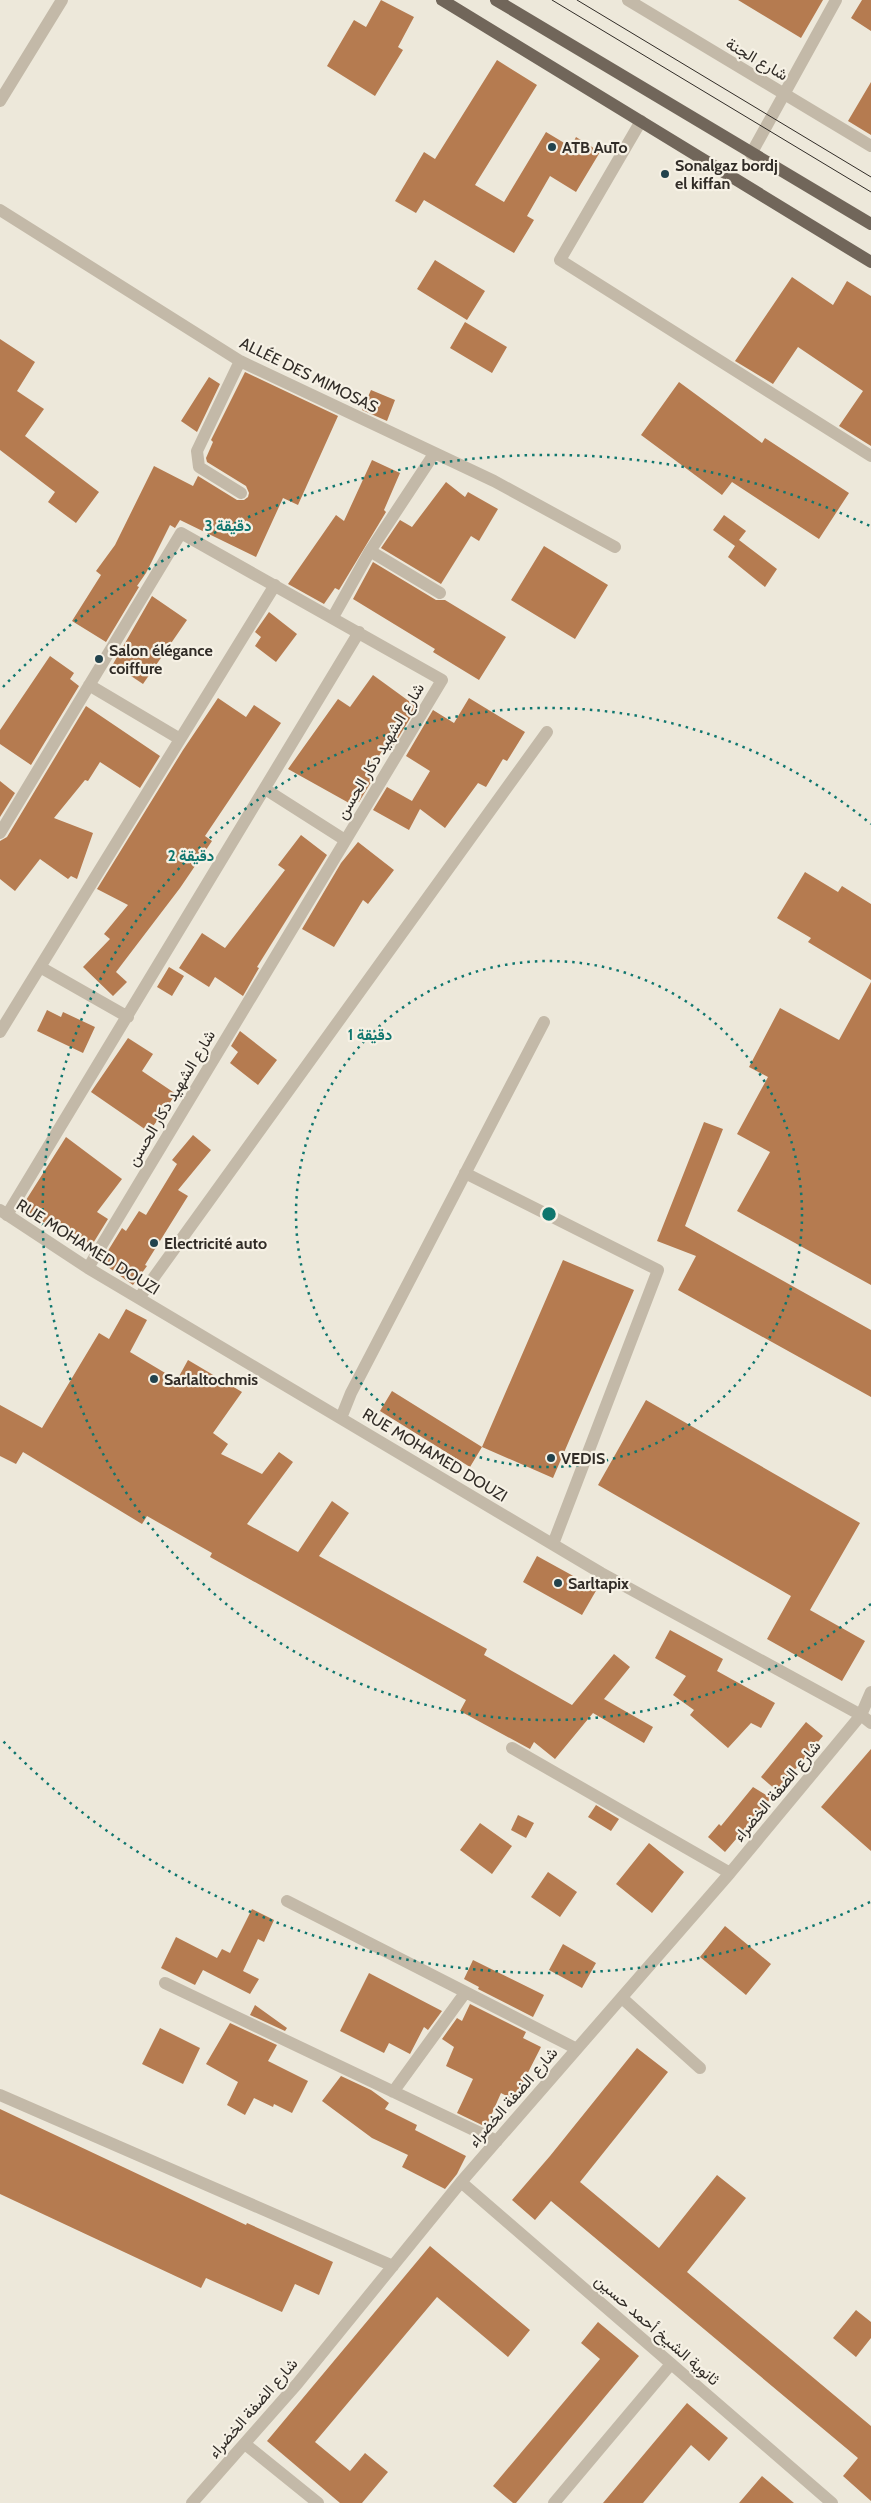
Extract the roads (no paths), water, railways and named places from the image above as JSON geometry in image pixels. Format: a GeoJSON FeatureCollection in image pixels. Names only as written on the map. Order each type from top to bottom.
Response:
{"type":"FeatureCollection","features":[{"type":"Feature","properties":{"kind":"main road"},"geometry":{"type":"LineString","coordinates":[[442,0],[871,262]]}},
{"type":"Feature","properties":{"kind":"main road"},"geometry":{"type":"LineString","coordinates":[[496,0],[871,224]]}},
{"type":"Feature","properties":{"kind":"street"},"geometry":{"type":"LineString","coordinates":[[0,100],[62,0]]}},
{"type":"Feature","properties":{"kind":"street","name":"شارع الجنة"},"geometry":{"type":"LineString","coordinates":[[628,0],[871,146]]}},
{"type":"Feature","properties":{"kind":"street"},"geometry":{"type":"LineString","coordinates":[[751,154],[836,0]]}},
{"type":"Feature","properties":{"kind":"street"},"geometry":{"type":"LineString","coordinates":[[641,121],[560,260],[871,456]]}},
{"type":"Feature","properties":{"kind":"street","name":"ALLÉE DES MIMOSAS"},"geometry":{"type":"LineString","coordinates":[[0,210],[240,361],[434,454],[494,480],[615,548]]}},
{"type":"Feature","properties":{"kind":"street"},"geometry":{"type":"LineString","coordinates":[[240,361],[197,451],[199,467],[241,493]]}},
{"type":"Feature","properties":{"kind":"street"},"geometry":{"type":"LineString","coordinates":[[333,617],[370,552],[434,454]]}},
{"type":"Feature","properties":{"kind":"street","name":"شارع الشهيد دكار الحسن"},"geometry":{"type":"LineString","coordinates":[[0,833],[181,533],[442,680],[88,1268]]}},
{"type":"Feature","properties":{"kind":"street"},"geometry":{"type":"LineString","coordinates":[[370,552],[440,593]]}},
{"type":"Feature","properties":{"kind":"street"},"geometry":{"type":"LineString","coordinates":[[0,1032],[275,585]]}},
{"type":"Feature","properties":{"kind":"street"},"geometry":{"type":"LineString","coordinates":[[4,1213],[128,1017],[359,632]]}},
{"type":"Feature","properties":{"kind":"street"},"geometry":{"type":"LineString","coordinates":[[89,685],[180,739]]}},
{"type":"Feature","properties":{"kind":"street"},"geometry":{"type":"LineString","coordinates":[[139,1298],[547,732]]}},
{"type":"Feature","properties":{"kind":"street"},"geometry":{"type":"LineString","coordinates":[[265,789],[345,840]]}},
{"type":"Feature","properties":{"kind":"street"},"geometry":{"type":"LineString","coordinates":[[40,967],[128,1017]]}},
{"type":"Feature","properties":{"kind":"street"},"geometry":{"type":"LineString","coordinates":[[341,1418],[351,1393],[544,1022]]}},
{"type":"Feature","properties":{"kind":"street"},"geometry":{"type":"LineString","coordinates":[[465,1173],[658,1270],[553,1544]]}},
{"type":"Feature","properties":{"kind":"street","name":"RUE MOHAMED DOUZI"},"geometry":{"type":"LineString","coordinates":[[4,1213],[88,1268],[553,1544],[866,1719]]}},
{"type":"Feature","properties":{"kind":"street","name":"شارع الضفة الخضراء"},"geometry":{"type":"LineString","coordinates":[[192,2503],[246,2444],[461,2182],[866,1719],[871,1692]]}},
{"type":"Feature","properties":{"kind":"street"},"geometry":{"type":"LineString","coordinates":[[512,1748],[730,1873]]}},
{"type":"Feature","properties":{"kind":"street"},"geometry":{"type":"LineString","coordinates":[[287,1901],[577,2049]]}},
{"type":"Feature","properties":{"kind":"street"},"geometry":{"type":"LineString","coordinates":[[165,1983],[497,2141]]}},
{"type":"Feature","properties":{"kind":"street"},"geometry":{"type":"LineString","coordinates":[[393,2092],[466,1993]]}},
{"type":"Feature","properties":{"kind":"street"},"geometry":{"type":"LineString","coordinates":[[622,1998],[700,2068]]}},
{"type":"Feature","properties":{"kind":"street"},"geometry":{"type":"LineString","coordinates":[[0,2095],[393,2266]]}},
{"type":"Feature","properties":{"kind":"street","name":"ثانوية الشيخ أحمد حسين"},"geometry":{"type":"LineString","coordinates":[[461,2182],[832,2503]]}},
{"type":"Feature","properties":{"kind":"street"},"geometry":{"type":"LineString","coordinates":[[554,2503],[671,2364]]}},
{"type":"Feature","properties":{"kind":"street"},"geometry":{"type":"LineString","coordinates":[[246,2444],[318,2503]]}},
{"type":"Feature","properties":{"kind":"tram line"},"geometry":{"type":"LineString","coordinates":[[552,0],[871,192]]}},
{"type":"Feature","properties":{"kind":"tram line"},"geometry":{"type":"LineString","coordinates":[[577,0],[871,177]]}},
{"type":"Feature","properties":{"kind":"place","name":"ATB AuTo"},"geometry":{"type":"Point","coordinates":[552,147]}},
{"type":"Feature","properties":{"kind":"place","name":"Sonalgaz bordj el kiffan"},"geometry":{"type":"Point","coordinates":[665,174]}},
{"type":"Feature","properties":{"kind":"place","name":"Salon élégance coiffure"},"geometry":{"type":"Point","coordinates":[99,659]}},
{"type":"Feature","properties":{"kind":"place","name":"Electricité auto"},"geometry":{"type":"Point","coordinates":[154,1243]}},
{"type":"Feature","properties":{"kind":"place","name":"Sarlaltochmis"},"geometry":{"type":"Point","coordinates":[154,1379]}},
{"type":"Feature","properties":{"kind":"place","name":"VEDIS"},"geometry":{"type":"Point","coordinates":[551,1458]}},
{"type":"Feature","properties":{"kind":"place","name":"Sarltapix"},"geometry":{"type":"Point","coordinates":[558,1583]}}]}
